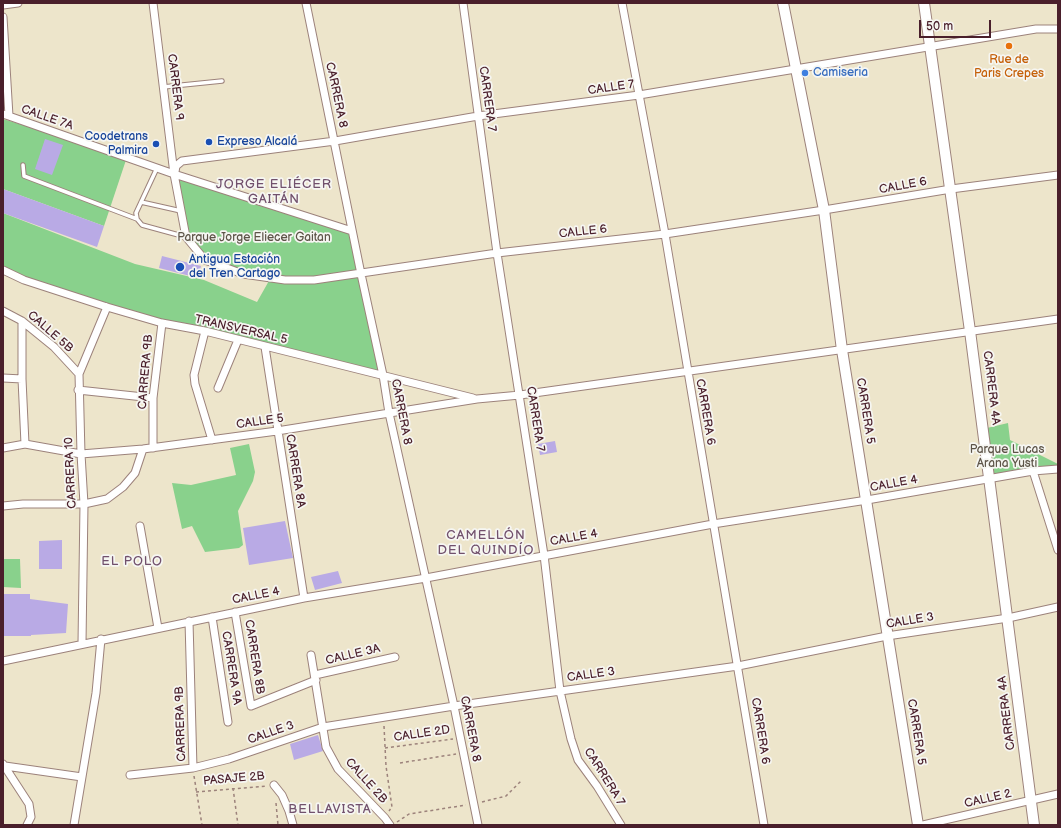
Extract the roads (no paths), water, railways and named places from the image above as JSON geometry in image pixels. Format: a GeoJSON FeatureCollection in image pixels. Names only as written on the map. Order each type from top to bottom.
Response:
{"type":"FeatureCollection","features":[{"type":"Feature","properties":{"kind":"main road","name":"CARRERA 5"},"geometry":{"type":"LineString","coordinates":[[783,3],[824,210],[842,350],[918,825]]}},
{"type":"Feature","properties":{"kind":"main road","name":"CARRERA 4A"},"geometry":{"type":"LineString","coordinates":[[924,3],[990,479],[1034,825]]}},
{"type":"Feature","properties":{"kind":"street"},"geometry":{"type":"LineString","coordinates":[[3,5],[18,3]]}},
{"type":"Feature","properties":{"kind":"street","name":"CARRERA 9"},"geometry":{"type":"LineString","coordinates":[[153,3],[174,174]]}},
{"type":"Feature","properties":{"kind":"street","name":"CARRERA 8"},"geometry":{"type":"LineString","coordinates":[[306,3],[383,375],[389,413],[454,706],[478,825]]}},
{"type":"Feature","properties":{"kind":"street","name":"CARRERA 7"},"geometry":{"type":"LineString","coordinates":[[463,3],[497,252],[544,554],[560,691],[571,739],[578,760],[597,786],[621,825]]}},
{"type":"Feature","properties":{"kind":"street","name":"CARRERA 6"},"geometry":{"type":"LineString","coordinates":[[622,3],[665,234],[764,825]]}},
{"type":"Feature","properties":{"kind":"street"},"geometry":{"type":"LineString","coordinates":[[3,17],[6,115]]}},
{"type":"Feature","properties":{"kind":"street","name":"CALLE 7"},"geometry":{"type":"LineString","coordinates":[[174,174],[176,166],[182,161],[335,141],[478,116],[639,95],[1036,29],[1058,29]]}},
{"type":"Feature","properties":{"kind":"street","name":"CALLE 7A"},"geometry":{"type":"LineString","coordinates":[[6,115],[174,174],[352,230]]}},
{"type":"Feature","properties":{"kind":"street","name":"CALLE 6"},"geometry":{"type":"LineString","coordinates":[[174,174],[186,237],[205,260],[243,274],[289,280],[314,280],[497,252],[665,234],[951,189],[1058,175]]}},
{"type":"Feature","properties":{"kind":"street","name":"TRANSVERSAL 5"},"geometry":{"type":"LineString","coordinates":[[3,270],[24,280],[107,308],[162,323],[383,375],[477,400]]}},
{"type":"Feature","properties":{"kind":"street","name":"CARRERA 10"},"geometry":{"type":"LineString","coordinates":[[82,643],[84,504],[78,390],[79,374],[107,308]]}},
{"type":"Feature","properties":{"kind":"street","name":"CALLE 5B"},"geometry":{"type":"LineString","coordinates":[[3,311],[22,321],[54,347],[79,374]]}},
{"type":"Feature","properties":{"kind":"street","name":"CALLE 5"},"geometry":{"type":"LineString","coordinates":[[3,448],[25,444],[81,454],[153,448],[277,432],[477,400],[687,372],[1058,318]]}},
{"type":"Feature","properties":{"kind":"street"},"geometry":{"type":"LineString","coordinates":[[22,321],[22,379],[25,444]]}},
{"type":"Feature","properties":{"kind":"street","name":"CARRERA 9B"},"geometry":{"type":"LineString","coordinates":[[153,448],[153,398],[162,323]]}},
{"type":"Feature","properties":{"kind":"street"},"geometry":{"type":"LineString","coordinates":[[205,332],[194,375],[194,384],[212,440]]}},
{"type":"Feature","properties":{"kind":"street"},"geometry":{"type":"LineString","coordinates":[[218,388],[238,340]]}},
{"type":"Feature","properties":{"kind":"street","name":"CARRERA 8A"},"geometry":{"type":"LineString","coordinates":[[265,347],[304,598]]}},
{"type":"Feature","properties":{"kind":"street"},"geometry":{"type":"LineString","coordinates":[[3,378],[22,379]]}},
{"type":"Feature","properties":{"kind":"street"},"geometry":{"type":"LineString","coordinates":[[78,390],[153,398]]}},
{"type":"Feature","properties":{"kind":"street"},"geometry":{"type":"LineString","coordinates":[[3,506],[23,504],[84,504],[107,499],[123,487],[135,473],[143,449]]}},
{"type":"Feature","properties":{"kind":"street","name":"CALLE 4"},"geometry":{"type":"LineString","coordinates":[[3,661],[101,639],[304,598],[426,578],[544,554],[713,524],[867,500],[1033,471],[1058,469]]}},
{"type":"Feature","properties":{"kind":"street"},"geometry":{"type":"LineString","coordinates":[[1033,471],[1058,550]]}},
{"type":"Feature","properties":{"kind":"street"},"geometry":{"type":"LineString","coordinates":[[140,526],[158,628]]}},
{"type":"Feature","properties":{"kind":"street","name":"CALLE 3"},"geometry":{"type":"LineString","coordinates":[[130,775],[193,768],[229,760],[323,727],[454,706],[738,666],[887,636],[1008,618],[1058,607]]}},
{"type":"Feature","properties":{"kind":"street","name":"CARRERA 8B"},"geometry":{"type":"LineString","coordinates":[[235,612],[250,706]]}},
{"type":"Feature","properties":{"kind":"street","name":"CARRERA 9A"},"geometry":{"type":"LineString","coordinates":[[212,617],[228,722]]}},
{"type":"Feature","properties":{"kind":"street","name":"CARRERA 9B"},"geometry":{"type":"LineString","coordinates":[[189,621],[193,768]]}},
{"type":"Feature","properties":{"kind":"street"},"geometry":{"type":"LineString","coordinates":[[74,825],[96,693],[101,639]]}},
{"type":"Feature","properties":{"kind":"street"},"geometry":{"type":"LineString","coordinates":[[311,655],[323,727]]}},
{"type":"Feature","properties":{"kind":"street","name":"CALLE 3A"},"geometry":{"type":"LineString","coordinates":[[250,706],[316,678],[395,657]]}},
{"type":"Feature","properties":{"kind":"street","name":"CALLE 2B"},"geometry":{"type":"LineString","coordinates":[[323,727],[326,746],[338,769],[391,825]]}},
{"type":"Feature","properties":{"kind":"street"},"geometry":{"type":"LineString","coordinates":[[4,766],[82,777]]}},
{"type":"Feature","properties":{"kind":"street"},"geometry":{"type":"LineString","coordinates":[[4,766],[29,804],[31,817],[27,825]]}},
{"type":"Feature","properties":{"kind":"street"},"geometry":{"type":"LineString","coordinates":[[274,785],[282,795],[293,825]]}},
{"type":"Feature","properties":{"kind":"street","name":"CALLE 2"},"geometry":{"type":"LineString","coordinates":[[923,825],[1058,794]]}},
{"type":"Feature","properties":{"kind":"lane"},"geometry":{"type":"LineString","coordinates":[[164,87],[222,81]]}},
{"type":"Feature","properties":{"kind":"lane"},"geometry":{"type":"LineString","coordinates":[[24,165],[24,176],[137,219]]}},
{"type":"Feature","properties":{"kind":"lane"},"geometry":{"type":"LineString","coordinates":[[157,168],[136,213],[137,219],[142,226],[186,237]]}},
{"type":"Feature","properties":{"kind":"lane"},"geometry":{"type":"LineString","coordinates":[[141,202],[181,211]]}},
{"type":"Feature","properties":{"kind":"place","name":"Rue de Paris Crepes"},"geometry":{"type":"Point","coordinates":[1009,46]}},
{"type":"Feature","properties":{"kind":"place","name":"Camiseria"},"geometry":{"type":"Point","coordinates":[805,73]}},
{"type":"Feature","properties":{"kind":"place","name":"Expreso Alcalá"},"geometry":{"type":"Point","coordinates":[209,142]}},
{"type":"Feature","properties":{"kind":"place","name":"Coodetrans Palmira"},"geometry":{"type":"Point","coordinates":[156,144]}},
{"type":"Feature","properties":{"kind":"place","name":"Antigua Estación del Tren Cartago"},"geometry":{"type":"Point","coordinates":[180,267]}},
{"type":"Feature","properties":{"kind":"district","name":"JORGE ELIÉCER GAITÁN"},"geometry":{"type":"Point","coordinates":[274,192]}},
{"type":"Feature","properties":{"kind":"district","name":"CAMELLÓN DEL QUINDÍO"},"geometry":{"type":"Point","coordinates":[486,544]}},
{"type":"Feature","properties":{"kind":"district","name":"EL POLO"},"geometry":{"type":"Point","coordinates":[132,562]}},
{"type":"Feature","properties":{"kind":"district","name":"BELLAVISTA"},"geometry":{"type":"Point","coordinates":[330,810]}},
{"type":"Feature","properties":{"kind":"park label","name":"Parque Jorge Eliecer Gaitan"},"geometry":{"type":"Point","coordinates":[254,238]}},
{"type":"Feature","properties":{"kind":"park label","name":"Parque Lucas Arana Yusti"},"geometry":{"type":"Point","coordinates":[1007,457]}}]}
